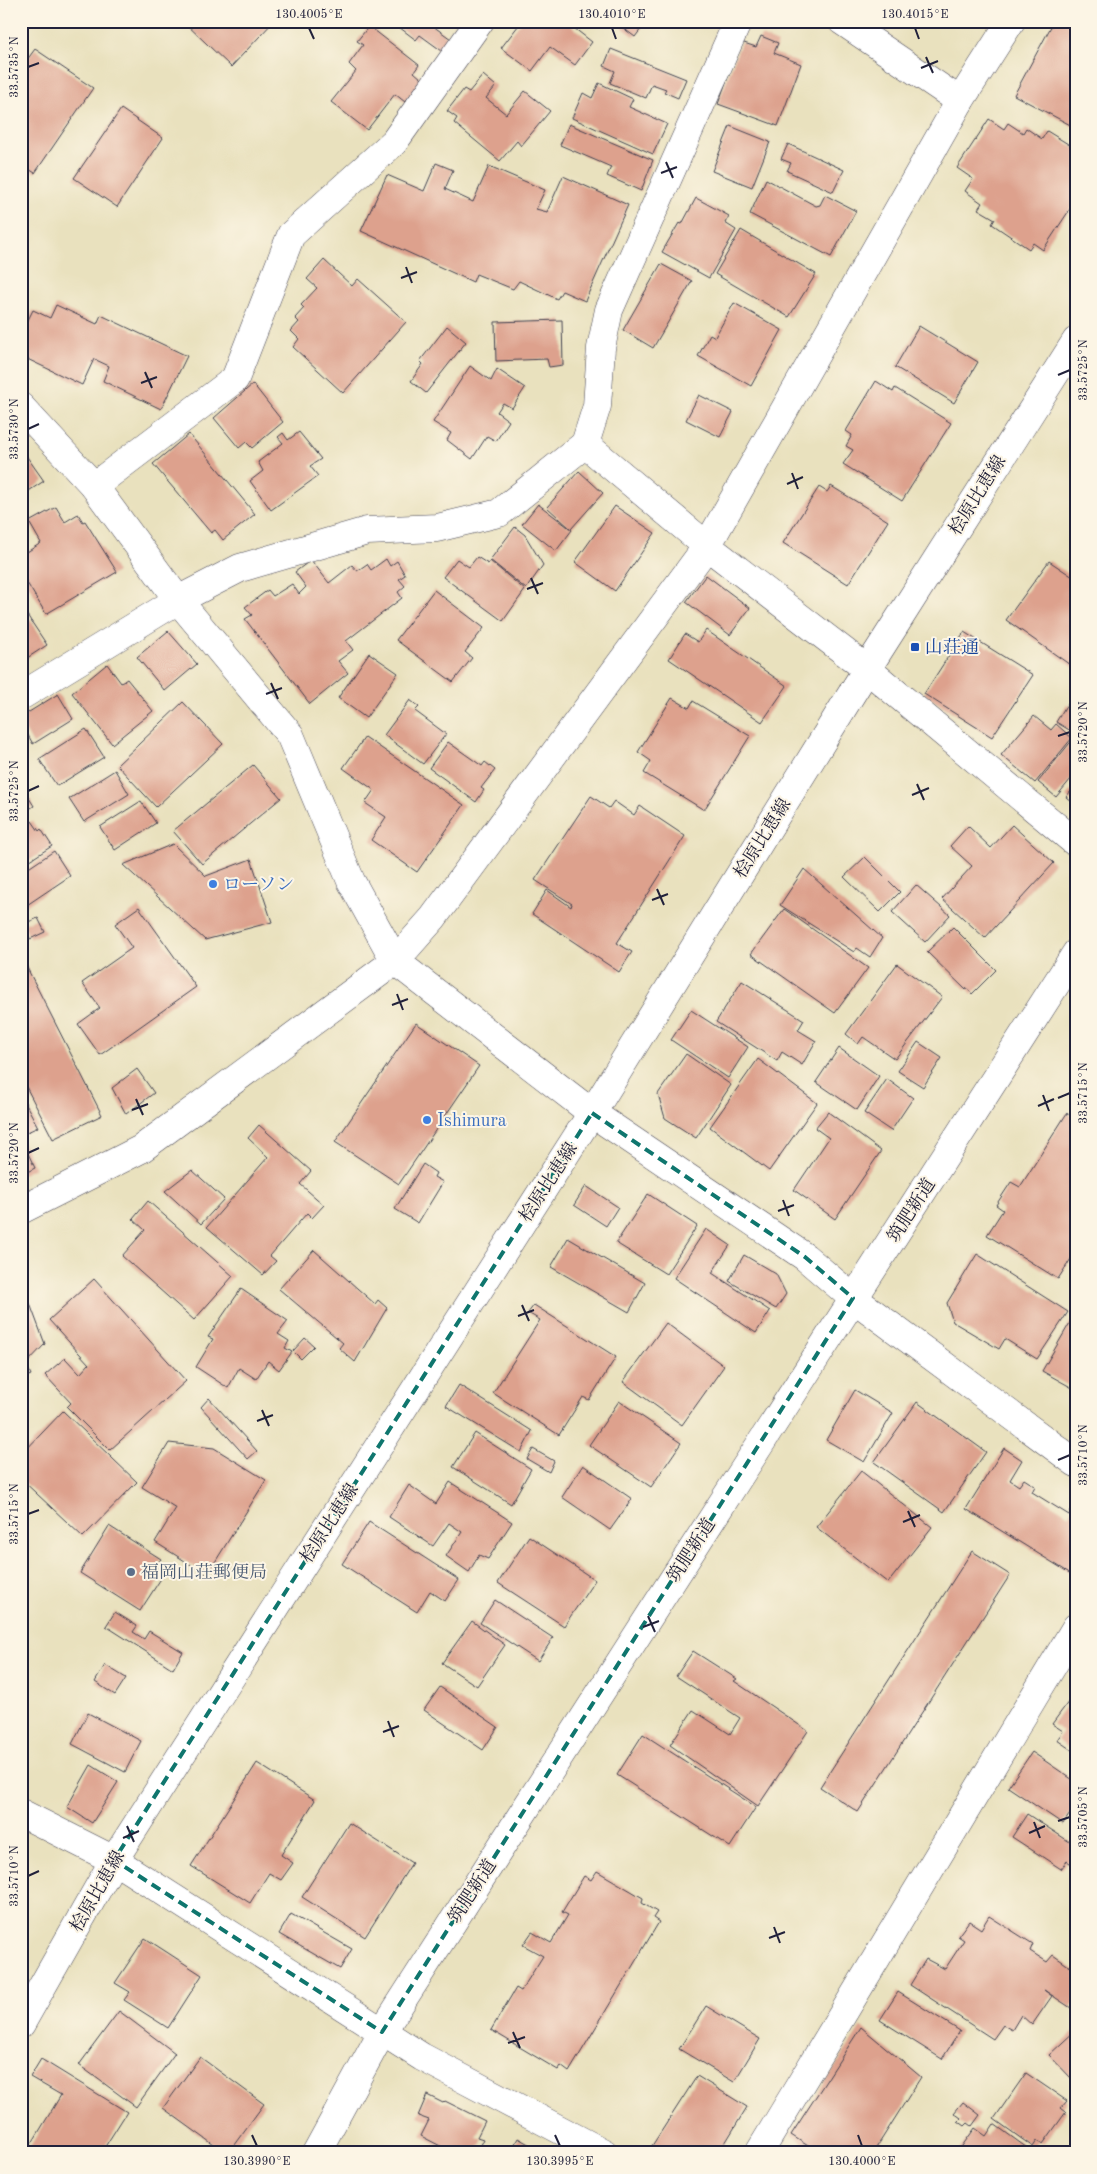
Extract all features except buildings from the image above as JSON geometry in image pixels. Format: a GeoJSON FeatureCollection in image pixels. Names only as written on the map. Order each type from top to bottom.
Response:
{"type":"FeatureCollection","features":[{"type":"Feature","properties":{"kind":"street"},"geometry":{"type":"LineString","coordinates":[[94,486],[235,379],[291,235],[394,142],[480,21]]}},
{"type":"Feature","properties":{"kind":"street"},"geometry":{"type":"LineString","coordinates":[[21,696],[178,600],[240,568],[367,531],[438,528],[498,513],[585,444],[597,406],[601,348],[608,310],[738,21]]}},
{"type":"Feature","properties":{"kind":"street"},"geometry":{"type":"LineString","coordinates":[[842,21],[960,101]]}},
{"type":"Feature","properties":{"kind":"street"},"geometry":{"type":"LineString","coordinates":[[21,1210],[141,1149],[395,960],[433,918],[707,546],[960,101],[1011,21]]}},
{"type":"Feature","properties":{"kind":"street","name":"桧原比恵線"},"geometry":{"type":"LineString","coordinates":[[21,2024],[114,1860],[592,1113],[867,669],[1076,341]]}},
{"type":"Feature","properties":{"kind":"street"},"geometry":{"type":"LineString","coordinates":[[21,407],[94,486],[178,600],[290,736],[351,881],[395,960],[592,1113],[805,1257],[853,1298],[1076,1463]]}},
{"type":"Feature","properties":{"kind":"street"},"geometry":{"type":"LineString","coordinates":[[585,444],[707,546],[867,669],[1076,843]]}},
{"type":"Feature","properties":{"kind":"street","name":"筑肥新道"},"geometry":{"type":"LineString","coordinates":[[316,2153],[382,2032],[1076,953]]}},
{"type":"Feature","properties":{"kind":"street"},"geometry":{"type":"LineString","coordinates":[[759,2153],[1076,1627]]}},
{"type":"Feature","properties":{"kind":"street"},"geometry":{"type":"LineString","coordinates":[[21,1812],[114,1860],[422,2057],[604,2153]]}},
{"type":"Feature","properties":{"kind":"highlighted area"},"geometry":{"type":"Polygon","coordinates":[[[592,1113],[805,1257],[853,1298],[382,2032],[114,1860],[592,1113]]]}},
{"type":"Feature","properties":{"kind":"place","name":"山荘通"},"geometry":{"type":"Point","coordinates":[915,647]}},
{"type":"Feature","properties":{"kind":"place","name":"ローソン"},"geometry":{"type":"Point","coordinates":[213,884]}},
{"type":"Feature","properties":{"kind":"place","name":"Ishimura"},"geometry":{"type":"Point","coordinates":[427,1120]}},
{"type":"Feature","properties":{"kind":"place","name":"福岡山荘郵便局"},"geometry":{"type":"Point","coordinates":[131,1572]}}]}
